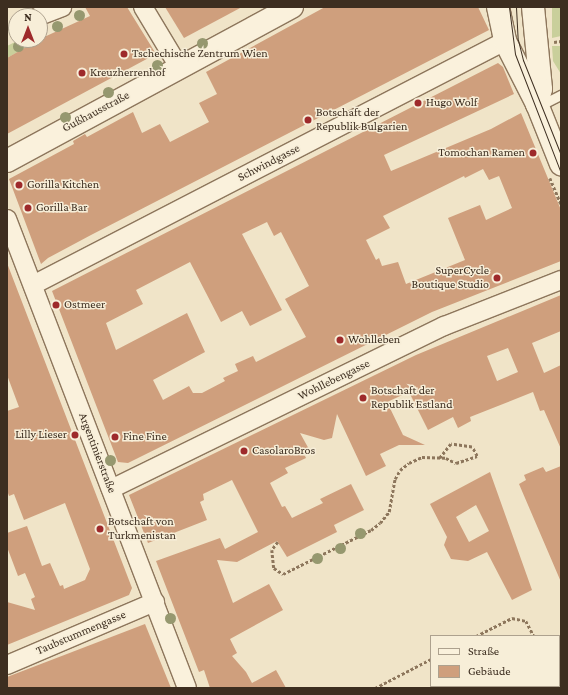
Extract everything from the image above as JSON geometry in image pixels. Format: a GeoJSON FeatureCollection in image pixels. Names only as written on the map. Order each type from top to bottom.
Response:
{"type":"FeatureCollection","features":[{"type":"Feature","properties":{"kind":"street"},"geometry":{"type":"LineString","coordinates":[[48,13],[62,7]]}},
{"type":"Feature","properties":{"kind":"street"},"geometry":{"type":"LineString","coordinates":[[143,7],[179,67]]}},
{"type":"Feature","properties":{"kind":"street","name":"Gußhausstraße"},"geometry":{"type":"LineString","coordinates":[[7,161],[292,7]]}},
{"type":"Feature","properties":{"kind":"street"},"geometry":{"type":"LineString","coordinates":[[498,7],[505,41],[537,105],[561,164]]}},
{"type":"Feature","properties":{"kind":"street"},"geometry":{"type":"LineString","coordinates":[[533,7],[541,89],[537,105]]}},
{"type":"Feature","properties":{"kind":"street","name":"Schwindgasse"},"geometry":{"type":"LineString","coordinates":[[33,285],[505,41]]}},
{"type":"Feature","properties":{"kind":"street","name":"Argentinierstraße"},"geometry":{"type":"LineString","coordinates":[[7,219],[187,688]]}},
{"type":"Feature","properties":{"kind":"street","name":"Wohllebengasse"},"geometry":{"type":"LineString","coordinates":[[111,489],[444,326],[561,280]]}},
{"type":"Feature","properties":{"kind":"street","name":"Taubstummengasse"},"geometry":{"type":"LineString","coordinates":[[7,665],[155,602]]}},
{"type":"Feature","properties":{"kind":"lane"},"geometry":{"type":"LineString","coordinates":[[537,105],[561,95]]}},
{"type":"Feature","properties":{"kind":"path"},"geometry":{"type":"LineString","coordinates":[[278,542],[272,550],[274,568],[283,574],[371,530],[389,512],[395,479],[400,470],[422,457],[440,458],[456,463],[477,456],[472,447],[451,444],[440,458]]}},
{"type":"Feature","properties":{"kind":"path"},"geometry":{"type":"LineString","coordinates":[[478,635],[512,618],[526,621],[533,635]]}},
{"type":"Feature","properties":{"kind":"path"},"geometry":{"type":"LineString","coordinates":[[375,688],[430,660]]}},
{"type":"Feature","properties":{"kind":"green space"},"geometry":{"type":"Polygon","coordinates":[[[552,7],[561,7],[561,36],[552,38],[552,7]]]}},
{"type":"Feature","properties":{"kind":"green space"},"geometry":{"type":"Polygon","coordinates":[[[7,46],[8,48],[25,48],[7,58],[7,46]]]}},
{"type":"Feature","properties":{"kind":"green space"},"geometry":{"type":"Polygon","coordinates":[[[552,46],[561,46],[561,74],[553,61],[552,46]]]}},
{"type":"Feature","properties":{"kind":"building","name":"Kreuzherrenhof"},"geometry":{"type":"Polygon","coordinates":[[[85,7],[127,7],[156,54],[7,134],[7,58],[24,48],[48,48],[48,35],[90,16],[85,7]]]}},
{"type":"Feature","properties":{"kind":"building"},"geometry":{"type":"Polygon","coordinates":[[[165,7],[242,7],[184,38],[165,7]]]}},
{"type":"Feature","properties":{"kind":"building"},"geometry":{"type":"Polygon","coordinates":[[[325,7],[478,7],[489,30],[91,235],[48,258],[41,264],[9,179],[74,144],[73,141],[85,134],[87,137],[133,112],[142,133],[160,124],[170,142],[209,122],[199,103],[217,94],[206,72],[325,7]]]}},
{"type":"Feature","properties":{"kind":"building"},"geometry":{"type":"Polygon","coordinates":[[[498,63],[503,67],[514,94],[384,155],[391,171],[491,129],[521,113],[561,210],[561,261],[432,312],[128,463],[118,462],[52,291],[498,63]],[[483,169],[465,178],[464,176],[383,216],[390,228],[366,240],[376,260],[379,258],[382,266],[398,262],[406,284],[465,260],[448,218],[480,205],[486,220],[512,208],[499,176],[489,180],[483,169]],[[267,222],[242,234],[282,310],[250,326],[242,311],[221,322],[190,262],[136,290],[143,304],[106,323],[116,350],[187,313],[205,352],[153,380],[163,400],[189,386],[193,393],[202,393],[225,381],[223,378],[238,371],[235,364],[253,356],[256,362],[306,337],[285,299],[309,286],[281,232],[274,236],[267,222]]]}},
{"type":"Feature","properties":{"kind":"building"},"geometry":{"type":"Polygon","coordinates":[[[7,263],[132,588],[129,595],[7,645],[7,602],[35,610],[31,599],[35,597],[25,573],[18,576],[7,547],[7,533],[27,526],[42,566],[50,563],[60,586],[63,585],[64,589],[85,580],[90,569],[65,503],[24,520],[14,494],[9,496],[7,490],[7,411],[19,407],[7,375],[7,263]]]}},
{"type":"Feature","properties":{"kind":"building"},"geometry":{"type":"Polygon","coordinates":[[[561,295],[561,331],[532,343],[544,373],[561,365],[561,449],[544,410],[540,411],[533,392],[470,417],[471,421],[458,428],[453,417],[428,430],[409,392],[387,402],[403,435],[425,445],[399,445],[380,454],[386,466],[366,476],[337,414],[332,438],[324,440],[300,433],[310,451],[304,454],[306,458],[285,468],[288,473],[270,483],[282,507],[285,506],[292,518],[323,503],[320,499],[351,484],[364,510],[334,525],[337,532],[287,557],[277,541],[237,562],[217,560],[233,603],[269,584],[283,610],[230,639],[237,653],[232,656],[246,672],[252,683],[276,670],[286,688],[210,688],[204,670],[199,672],[156,561],[220,538],[225,549],[258,532],[232,480],[203,494],[204,500],[200,502],[207,520],[148,543],[129,495],[416,355],[561,295]],[[508,348],[487,356],[497,381],[518,372],[508,348]]]}},
{"type":"Feature","properties":{"kind":"building"},"geometry":{"type":"Polygon","coordinates":[[[561,466],[561,582],[519,484],[526,480],[524,475],[543,467],[546,472],[561,466]]]}},
{"type":"Feature","properties":{"kind":"building"},"geometry":{"type":"Polygon","coordinates":[[[490,472],[532,590],[512,600],[487,552],[468,561],[451,559],[444,545],[447,537],[430,504],[490,472]],[[476,505],[456,517],[469,542],[489,531],[476,505]]]}},
{"type":"Feature","properties":{"kind":"building"},"geometry":{"type":"Polygon","coordinates":[[[145,624],[171,688],[7,688],[7,677],[145,624]]]}},
{"type":"Feature","properties":{"kind":"tram line"},"geometry":{"type":"LineString","coordinates":[[509,7],[515,54],[561,173]]}},
{"type":"Feature","properties":{"kind":"tram line"},"geometry":{"type":"LineString","coordinates":[[516,7],[518,40],[523,60],[561,155]]}},
{"type":"Feature","properties":{"kind":"place","name":"Tschechische Zentrum Wien"},"geometry":{"type":"Point","coordinates":[124,54]}},
{"type":"Feature","properties":{"kind":"place","name":"Kreuzherrenhof"},"geometry":{"type":"Point","coordinates":[82,73]}},
{"type":"Feature","properties":{"kind":"place","name":"Hugo Wolf"},"geometry":{"type":"Point","coordinates":[418,103]}},
{"type":"Feature","properties":{"kind":"place","name":"Botschaft der Republik Bulgarien"},"geometry":{"type":"Point","coordinates":[308,120]}},
{"type":"Feature","properties":{"kind":"place","name":"Tomochan Ramen"},"geometry":{"type":"Point","coordinates":[533,153]}},
{"type":"Feature","properties":{"kind":"place","name":"Gorilla Kitchen"},"geometry":{"type":"Point","coordinates":[19,185]}},
{"type":"Feature","properties":{"kind":"place","name":"Gorilla Bar"},"geometry":{"type":"Point","coordinates":[28,208]}},
{"type":"Feature","properties":{"kind":"place","name":"SuperCycle Boutique Studio"},"geometry":{"type":"Point","coordinates":[497,278]}},
{"type":"Feature","properties":{"kind":"place","name":"Ostmeer"},"geometry":{"type":"Point","coordinates":[56,305]}},
{"type":"Feature","properties":{"kind":"place","name":"Wohlleben"},"geometry":{"type":"Point","coordinates":[340,340]}},
{"type":"Feature","properties":{"kind":"place","name":"Botschaft der Republik Estland"},"geometry":{"type":"Point","coordinates":[363,398]}},
{"type":"Feature","properties":{"kind":"place","name":"Lilly Lieser"},"geometry":{"type":"Point","coordinates":[75,435]}},
{"type":"Feature","properties":{"kind":"place","name":"Fine Fine"},"geometry":{"type":"Point","coordinates":[115,437]}},
{"type":"Feature","properties":{"kind":"place","name":"CasolaroBros"},"geometry":{"type":"Point","coordinates":[244,451]}},
{"type":"Feature","properties":{"kind":"place","name":"Botschaft von Turkmenistan"},"geometry":{"type":"Point","coordinates":[100,529]}}]}
